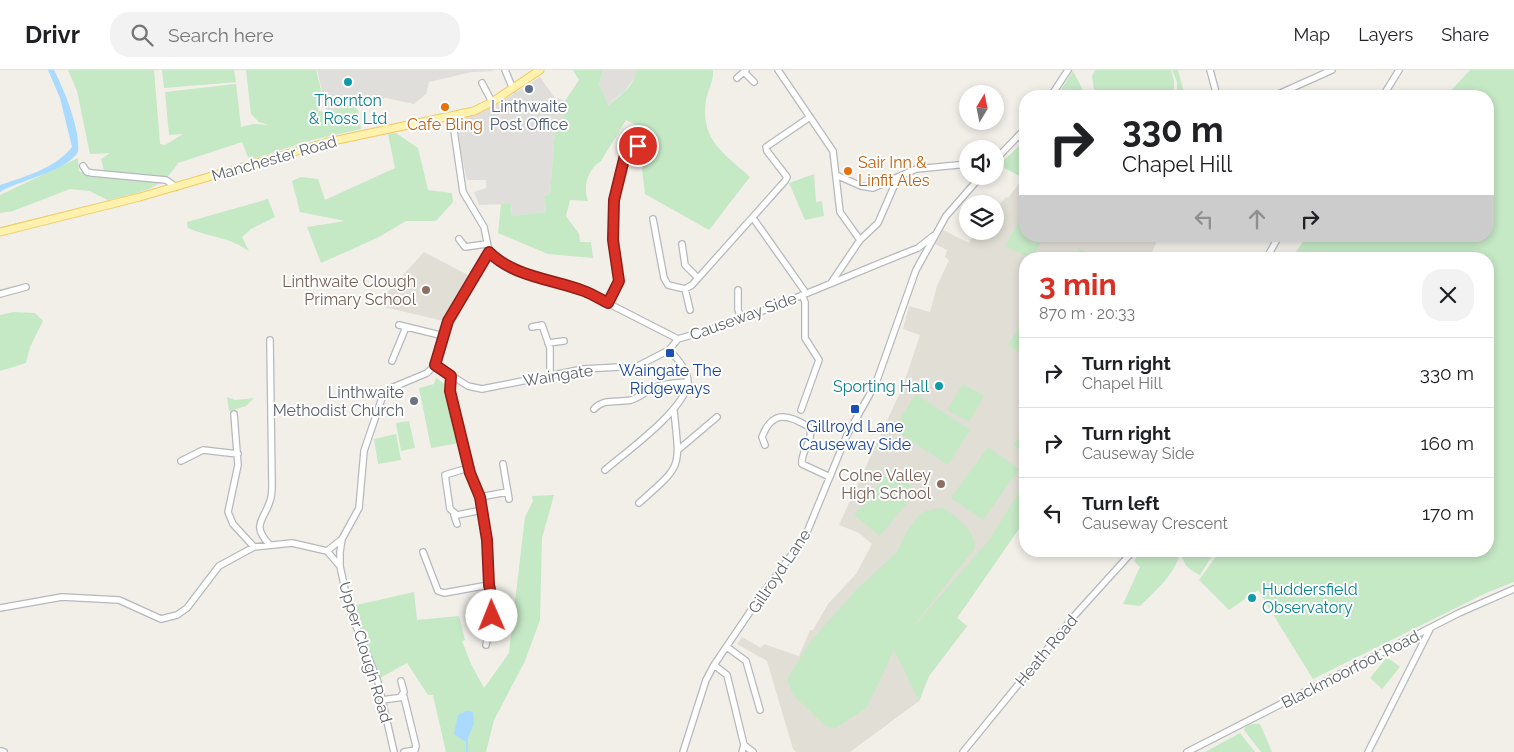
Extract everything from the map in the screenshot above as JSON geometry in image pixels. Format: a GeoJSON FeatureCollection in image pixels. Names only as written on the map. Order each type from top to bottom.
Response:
{"type":"FeatureCollection","features":[{"type":"Feature","properties":{"kind":"main road","name":"Manchester Road"},"geometry":{"type":"LineString","coordinates":[[0,232],[176,187],[328,142],[474,111],[513,89],[540,70]]}},
{"type":"Feature","properties":{"kind":"street"},"geometry":{"type":"LineString","coordinates":[[505,70],[513,89]]}},
{"type":"Feature","properties":{"kind":"street"},"geometry":{"type":"LineString","coordinates":[[778,70],[833,151],[840,212],[860,240]]}},
{"type":"Feature","properties":{"kind":"street"},"geometry":{"type":"LineString","coordinates":[[1055,90],[1068,70]]}},
{"type":"Feature","properties":{"kind":"street"},"geometry":{"type":"LineString","coordinates":[[1210,70],[1215,90]]}},
{"type":"Feature","properties":{"kind":"street"},"geometry":{"type":"LineString","coordinates":[[1287,90],[1332,70]]}},
{"type":"Feature","properties":{"kind":"street"},"geometry":{"type":"LineString","coordinates":[[1387,90],[1399,70]]}},
{"type":"Feature","properties":{"kind":"street"},"geometry":{"type":"LineString","coordinates":[[737,78],[745,71],[754,82]]}},
{"type":"Feature","properties":{"kind":"street"},"geometry":{"type":"LineString","coordinates":[[482,83],[492,102]]}},
{"type":"Feature","properties":{"kind":"street"},"geometry":{"type":"LineString","coordinates":[[327,551],[342,539],[359,508],[364,451],[382,398],[389,389],[428,372],[435,365],[448,321],[489,252],[484,227],[463,192],[452,117]]}},
{"type":"Feature","properties":{"kind":"street"},"geometry":{"type":"LineString","coordinates":[[653,219],[664,278],[668,285],[685,288],[698,278],[753,218],[787,176],[766,151],[766,147],[810,117]]}},
{"type":"Feature","properties":{"kind":"street"},"geometry":{"type":"LineString","coordinates":[[1004,151],[1018,136]]}},
{"type":"Feature","properties":{"kind":"street"},"geometry":{"type":"LineString","coordinates":[[608,303],[619,281],[613,240],[614,200],[626,151],[638,146]]}},
{"type":"Feature","properties":{"kind":"street"},"geometry":{"type":"LineString","coordinates":[[836,175],[862,186],[873,188],[916,169],[959,165]]}},
{"type":"Feature","properties":{"kind":"street"},"geometry":{"type":"LineString","coordinates":[[83,166],[87,172],[166,180],[176,187]]}},
{"type":"Feature","properties":{"kind":"street"},"geometry":{"type":"LineString","coordinates":[[831,283],[860,240],[878,223],[898,177]]}},
{"type":"Feature","properties":{"kind":"street","name":"Gillroyd Lane"},"geometry":{"type":"LineString","coordinates":[[683,752],[706,680],[714,665],[760,597],[805,536],[847,435],[876,383],[911,279],[946,216],[973,185]]}},
{"type":"Feature","properties":{"kind":"street"},"geometry":{"type":"LineString","coordinates":[[753,218],[804,294],[804,338],[819,360],[802,410]]}},
{"type":"Feature","properties":{"kind":"street","name":"Causeway Side"},"geometry":{"type":"LineString","coordinates":[[489,252],[495,258],[532,277],[584,291],[678,338],[715,329],[742,319],[918,248],[935,234]]}},
{"type":"Feature","properties":{"kind":"street"},"geometry":{"type":"LineString","coordinates":[[459,239],[465,247],[486,244]]}},
{"type":"Feature","properties":{"kind":"street"},"geometry":{"type":"LineString","coordinates":[[682,244],[686,265],[698,278]]}},
{"type":"Feature","properties":{"kind":"street"},"geometry":{"type":"LineString","coordinates":[[0,294],[26,287]]}},
{"type":"Feature","properties":{"kind":"street"},"geometry":{"type":"LineString","coordinates":[[685,288],[690,310]]}},
{"type":"Feature","properties":{"kind":"street"},"geometry":{"type":"LineString","coordinates":[[738,290],[738,310],[742,319]]}},
{"type":"Feature","properties":{"kind":"street"},"geometry":{"type":"LineString","coordinates":[[532,327],[546,324],[550,375]]}},
{"type":"Feature","properties":{"kind":"street"},"geometry":{"type":"LineString","coordinates":[[398,325],[444,336]]}},
{"type":"Feature","properties":{"kind":"street"},"geometry":{"type":"LineString","coordinates":[[392,361],[406,327]]}},
{"type":"Feature","properties":{"kind":"street","name":"Waingate"},"geometry":{"type":"LineString","coordinates":[[435,365],[475,389],[482,389],[583,369],[638,366],[669,350],[678,338]]}},
{"type":"Feature","properties":{"kind":"street"},"geometry":{"type":"LineString","coordinates":[[269,544],[262,536],[260,526],[262,514],[270,501],[272,484],[270,340]]}},
{"type":"Feature","properties":{"kind":"street"},"geometry":{"type":"LineString","coordinates":[[548,343],[564,341]]}},
{"type":"Feature","properties":{"kind":"street"},"geometry":{"type":"LineString","coordinates":[[604,470],[674,410],[686,392],[688,382],[685,370],[669,350]]}},
{"type":"Feature","properties":{"kind":"street"},"geometry":{"type":"LineString","coordinates":[[451,376],[450,391],[468,468],[480,497],[487,540],[489,585],[493,607],[486,645]]}},
{"type":"Feature","properties":{"kind":"street"},"geometry":{"type":"LineString","coordinates":[[594,409],[599,404],[607,401],[615,403],[641,396],[657,386],[688,382]]}},
{"type":"Feature","properties":{"kind":"street"},"geometry":{"type":"LineString","coordinates":[[639,503],[671,475],[677,462],[678,450],[674,410]]}},
{"type":"Feature","properties":{"kind":"street"},"geometry":{"type":"LineString","coordinates":[[234,414],[238,454],[228,512],[233,524],[254,546]]}},
{"type":"Feature","properties":{"kind":"street"},"geometry":{"type":"LineString","coordinates":[[765,445],[762,437],[769,422],[774,418],[780,416],[804,424],[809,428],[811,436],[801,458],[802,464],[830,477]]}},
{"type":"Feature","properties":{"kind":"street"},"geometry":{"type":"LineString","coordinates":[[678,450],[717,417]]}},
{"type":"Feature","properties":{"kind":"street"},"geometry":{"type":"LineString","coordinates":[[181,461],[203,450],[238,454]]}},
{"type":"Feature","properties":{"kind":"street"},"geometry":{"type":"LineString","coordinates":[[480,497],[508,496],[502,464]]}},
{"type":"Feature","properties":{"kind":"street"},"geometry":{"type":"LineString","coordinates":[[457,524],[450,509],[445,474],[468,468]]}},
{"type":"Feature","properties":{"kind":"street"},"geometry":{"type":"LineString","coordinates":[[454,515],[482,510]]}},
{"type":"Feature","properties":{"kind":"street","name":"Upper Clough Road"},"geometry":{"type":"LineString","coordinates":[[342,539],[340,566],[349,608],[375,675],[394,752]]}},
{"type":"Feature","properties":{"kind":"street"},"geometry":{"type":"LineString","coordinates":[[0,608],[62,597],[119,600],[161,619],[178,615],[188,608],[219,566],[254,546],[292,543],[327,551],[340,566]]}},
{"type":"Feature","properties":{"kind":"street"},"geometry":{"type":"LineString","coordinates":[[423,552],[438,591],[444,593],[489,585]]}},
{"type":"Feature","properties":{"kind":"street","name":"Heath Road"},"geometry":{"type":"LineString","coordinates":[[963,752],[1074,615],[1127,557]]}},
{"type":"Feature","properties":{"kind":"street","name":"Blackmoorfoot Road"},"geometry":{"type":"LineString","coordinates":[[1187,752],[1430,628],[1514,589]]}},
{"type":"Feature","properties":{"kind":"street"},"geometry":{"type":"LineString","coordinates":[[1368,752],[1430,628]]}},
{"type":"Feature","properties":{"kind":"street"},"geometry":{"type":"LineString","coordinates":[[727,647],[746,662],[760,710]]}},
{"type":"Feature","properties":{"kind":"street"},"geometry":{"type":"LineString","coordinates":[[714,665],[727,675],[744,745],[742,752]]}},
{"type":"Feature","properties":{"kind":"street"},"geometry":{"type":"LineString","coordinates":[[382,700],[401,696],[404,692],[401,681]]}},
{"type":"Feature","properties":{"kind":"street"},"geometry":{"type":"LineString","coordinates":[[401,696],[404,697],[416,746],[414,750],[404,752]]}},
{"type":"Feature","properties":{"kind":"street"},"geometry":{"type":"LineString","coordinates":[[744,745],[753,752]]}},
{"type":"Feature","properties":{"kind":"street"},"geometry":{"type":"LineString","coordinates":[[0,751],[4,752]]}},
{"type":"Feature","properties":{"kind":"shaded area"},"geometry":{"type":"Polygon","coordinates":[[[317,70],[494,71],[472,72],[429,82],[426,94],[414,104],[386,98],[327,112],[317,70]]]}},
{"type":"Feature","properties":{"kind":"shaded area"},"geometry":{"type":"Polygon","coordinates":[[[603,70],[636,70],[636,76],[625,91],[607,105],[599,84],[603,70]]]}},
{"type":"Feature","properties":{"kind":"shaded area"},"geometry":{"type":"Polygon","coordinates":[[[540,77],[554,97],[565,101],[563,120],[555,132],[550,194],[544,196],[546,212],[512,216],[511,204],[479,205],[474,192],[486,188],[486,180],[467,180],[460,148],[458,121],[498,104],[540,77]]]}},
{"type":"Feature","properties":{"kind":"shaded area","name":"Colne Valley High School"},"geometry":{"type":"Polygon","coordinates":[[[1019,183],[1019,242],[1156,242],[1152,252],[1019,252],[1019,529],[957,618],[967,626],[929,676],[919,701],[850,752],[796,752],[793,749],[767,661],[737,644],[742,637],[761,648],[764,644],[799,656],[810,630],[813,630],[828,604],[856,574],[872,544],[859,533],[839,525],[903,386],[920,335],[903,329],[909,306],[930,312],[937,286],[949,260],[945,257],[947,250],[935,244],[943,230],[959,238],[959,240],[969,243],[971,240],[1004,240],[1004,199],[1006,197],[1008,198],[1019,183]]]}},
{"type":"Feature","properties":{"kind":"shaded area","name":"Linthwaite Clough Primary School"},"geometry":{"type":"Polygon","coordinates":[[[424,252],[470,276],[444,321],[376,305],[424,252]]]}},
{"type":"Feature","properties":{"kind":"green space"},"geometry":{"type":"Polygon","coordinates":[[[68,70],[154,70],[160,144],[165,145],[183,134],[169,135],[165,92],[236,84],[241,127],[253,124],[269,125],[259,122],[251,114],[246,70],[316,70],[322,94],[318,111],[327,112],[353,106],[358,110],[361,129],[312,140],[249,160],[242,142],[178,163],[164,180],[138,193],[108,200],[89,191],[70,189],[13,211],[0,213],[0,195],[78,158],[79,171],[97,178],[104,171],[101,159],[110,153],[90,154],[77,91],[68,70]]]}},
{"type":"Feature","properties":{"kind":"green space"},"geometry":{"type":"Polygon","coordinates":[[[162,70],[234,70],[236,82],[164,88],[162,70]]]}},
{"type":"Feature","properties":{"kind":"green space"},"geometry":{"type":"Polygon","coordinates":[[[573,70],[603,70],[599,84],[608,105],[630,86],[636,70],[713,70],[712,81],[706,100],[705,114],[710,136],[723,153],[750,177],[709,230],[645,194],[642,169],[648,149],[646,130],[626,120],[601,161],[589,174],[586,184],[588,201],[570,200],[566,216],[579,234],[580,242],[591,242],[593,258],[548,254],[498,233],[501,204],[511,204],[512,216],[546,212],[544,196],[550,194],[555,131],[563,120],[565,101],[579,80],[573,70]]]}},
{"type":"Feature","properties":{"kind":"green space"},"geometry":{"type":"Polygon","coordinates":[[[1095,70],[1171,70],[1174,90],[1094,90],[1092,76],[1095,70]]]}},
{"type":"Feature","properties":{"kind":"green space"},"geometry":{"type":"Polygon","coordinates":[[[1172,70],[1178,70],[1183,90],[1177,90],[1177,82],[1172,70]]]}},
{"type":"Feature","properties":{"kind":"green space"},"geometry":{"type":"Polygon","coordinates":[[[1470,70],[1514,70],[1514,582],[1486,593],[1313,679],[1258,590],[1229,610],[1199,580],[1216,557],[1494,557],[1494,252],[1296,252],[1303,242],[1494,242],[1494,90],[1452,90],[1470,70]]]}},
{"type":"Feature","properties":{"kind":"green space"},"geometry":{"type":"Polygon","coordinates":[[[1073,71],[1083,90],[1061,90],[1073,71]]]}},
{"type":"Feature","properties":{"kind":"green space"},"geometry":{"type":"Polygon","coordinates":[[[396,133],[418,148],[428,190],[452,193],[453,202],[436,221],[406,221],[377,238],[321,263],[307,227],[345,221],[300,212],[292,181],[301,177],[318,179],[325,200],[395,168],[388,134],[396,133]]]}},
{"type":"Feature","properties":{"kind":"green space"},"geometry":{"type":"Polygon","coordinates":[[[1019,146],[1019,176],[1004,168],[1004,160],[1019,146]]]}},
{"type":"Feature","properties":{"kind":"green space"},"geometry":{"type":"Polygon","coordinates":[[[814,174],[816,202],[822,201],[824,216],[805,220],[789,183],[814,174]]]}},
{"type":"Feature","properties":{"kind":"green space"},"geometry":{"type":"Polygon","coordinates":[[[268,199],[275,217],[251,229],[242,237],[249,251],[233,242],[188,228],[187,222],[268,199]]]}},
{"type":"Feature","properties":{"kind":"green space"},"geometry":{"type":"Polygon","coordinates":[[[1019,221],[1019,242],[1041,242],[1036,252],[1019,253],[1005,246],[1019,221]]]}},
{"type":"Feature","properties":{"kind":"green space"},"geometry":{"type":"Polygon","coordinates":[[[1079,248],[1086,252],[1076,252],[1079,248]]]}},
{"type":"Feature","properties":{"kind":"green space"},"geometry":{"type":"Polygon","coordinates":[[[14,312],[35,313],[43,321],[30,347],[26,363],[0,371],[0,315],[14,312]]]}},
{"type":"Feature","properties":{"kind":"green space"},"geometry":{"type":"Polygon","coordinates":[[[1019,328],[1019,352],[1008,345],[1019,328]]]}},
{"type":"Feature","properties":{"kind":"green space"},"geometry":{"type":"Polygon","coordinates":[[[436,378],[446,385],[459,443],[431,448],[419,388],[434,384],[436,378]]]}},
{"type":"Feature","properties":{"kind":"green space"},"geometry":{"type":"Polygon","coordinates":[[[963,384],[984,396],[969,422],[947,410],[963,384]]]}},
{"type":"Feature","properties":{"kind":"green space"},"geometry":{"type":"Polygon","coordinates":[[[916,394],[970,430],[948,465],[893,429],[916,394]]]}},
{"type":"Feature","properties":{"kind":"green space"},"geometry":{"type":"Polygon","coordinates":[[[227,397],[235,400],[254,398],[246,406],[229,411],[227,397]]]}},
{"type":"Feature","properties":{"kind":"green space"},"geometry":{"type":"Polygon","coordinates":[[[409,421],[415,448],[401,451],[396,423],[409,421]]]}},
{"type":"Feature","properties":{"kind":"green space"},"geometry":{"type":"Polygon","coordinates":[[[396,434],[401,460],[378,464],[374,439],[396,434]]]}},
{"type":"Feature","properties":{"kind":"green space"},"geometry":{"type":"Polygon","coordinates":[[[1019,438],[1019,450],[1014,445],[1019,438]]]}},
{"type":"Feature","properties":{"kind":"green space"},"geometry":{"type":"Polygon","coordinates":[[[988,447],[1019,469],[983,520],[951,498],[988,447]]]}},
{"type":"Feature","properties":{"kind":"green space"},"geometry":{"type":"Polygon","coordinates":[[[891,470],[917,491],[880,536],[854,515],[891,470]]]}},
{"type":"Feature","properties":{"kind":"green space"},"geometry":{"type":"Polygon","coordinates":[[[1019,492],[1019,529],[957,618],[967,626],[929,676],[919,701],[894,650],[867,707],[836,728],[827,727],[793,695],[787,679],[810,642],[857,589],[897,552],[907,531],[921,513],[944,508],[960,520],[969,530],[975,548],[907,634],[989,540],[1019,492]]]}},
{"type":"Feature","properties":{"kind":"green space"},"geometry":{"type":"Polygon","coordinates":[[[554,495],[542,538],[540,620],[525,661],[494,720],[486,752],[446,752],[433,695],[428,695],[407,663],[380,678],[352,606],[414,592],[417,620],[459,616],[465,640],[462,641],[471,664],[484,688],[509,653],[525,517],[533,501],[532,496],[554,495]]]}},
{"type":"Feature","properties":{"kind":"green space"},"geometry":{"type":"Polygon","coordinates":[[[1136,557],[1178,557],[1170,574],[1140,606],[1123,604],[1140,567],[1134,561],[1136,557]]]}},
{"type":"Feature","properties":{"kind":"green space"},"geometry":{"type":"Polygon","coordinates":[[[1182,557],[1211,557],[1200,575],[1192,571],[1182,557]]]}},
{"type":"Feature","properties":{"kind":"green space"},"geometry":{"type":"Polygon","coordinates":[[[1387,657],[1400,667],[1382,689],[1370,678],[1387,657]]]}},
{"type":"Feature","properties":{"kind":"green space"},"geometry":{"type":"Polygon","coordinates":[[[1260,724],[1272,752],[1261,752],[1244,730],[1246,726],[1260,724]]]}},
{"type":"Feature","properties":{"kind":"green space"},"geometry":{"type":"Polygon","coordinates":[[[1240,733],[1255,752],[1205,752],[1240,733]]]}},
{"type":"Feature","properties":{"kind":"water"},"geometry":{"type":"Polygon","coordinates":[[[48,70],[54,70],[67,99],[77,133],[78,152],[63,165],[0,192],[0,185],[49,166],[72,147],[60,98],[48,70]]]}},
{"type":"Feature","properties":{"kind":"water"},"geometry":{"type":"Polygon","coordinates":[[[466,711],[473,712],[474,723],[467,741],[464,741],[454,734],[458,715],[466,711]]]}},
{"type":"Feature","properties":{"kind":"waterway"},"geometry":{"type":"LineString","coordinates":[[467,741],[467,752]]}},
{"type":"Feature","properties":{"kind":"place","name":"Thornton & Ross Ltd"},"geometry":{"type":"Point","coordinates":[348,82]}},
{"type":"Feature","properties":{"kind":"place","name":"Linthwaite Post Office"},"geometry":{"type":"Point","coordinates":[529,89]}},
{"type":"Feature","properties":{"kind":"place","name":"Cafe Bling"},"geometry":{"type":"Point","coordinates":[445,107]}},
{"type":"Feature","properties":{"kind":"place","name":"Sair Inn & Linfit Ales"},"geometry":{"type":"Point","coordinates":[848,171]}},
{"type":"Feature","properties":{"kind":"place","name":"Linthwaite Clough Primary School"},"geometry":{"type":"Point","coordinates":[426,290]}},
{"type":"Feature","properties":{"kind":"place","name":"Waingate The Ridgeways"},"geometry":{"type":"Point","coordinates":[670,353]}},
{"type":"Feature","properties":{"kind":"place","name":"Sporting Hall"},"geometry":{"type":"Point","coordinates":[939,386]}},
{"type":"Feature","properties":{"kind":"place","name":"Linthwaite Methodist Church"},"geometry":{"type":"Point","coordinates":[414,401]}},
{"type":"Feature","properties":{"kind":"place","name":"Gillroyd Lane Causeway Side"},"geometry":{"type":"Point","coordinates":[855,409]}},
{"type":"Feature","properties":{"kind":"place","name":"Colne Valley High School"},"geometry":{"type":"Point","coordinates":[941,484]}},
{"type":"Feature","properties":{"kind":"place","name":"Huddersfield Observatory"},"geometry":{"type":"Point","coordinates":[1252,598]}},
{"type":"Feature","properties":{"kind":"route"},"geometry":{"type":"LineString","coordinates":[[492,616],[493,607],[492,592],[489,585],[487,540],[480,497],[470,473],[450,391],[451,376],[435,365],[448,321],[489,252],[495,258],[532,277],[584,291],[608,303],[619,281],[613,240],[614,200],[626,151],[638,146]]}}]}
